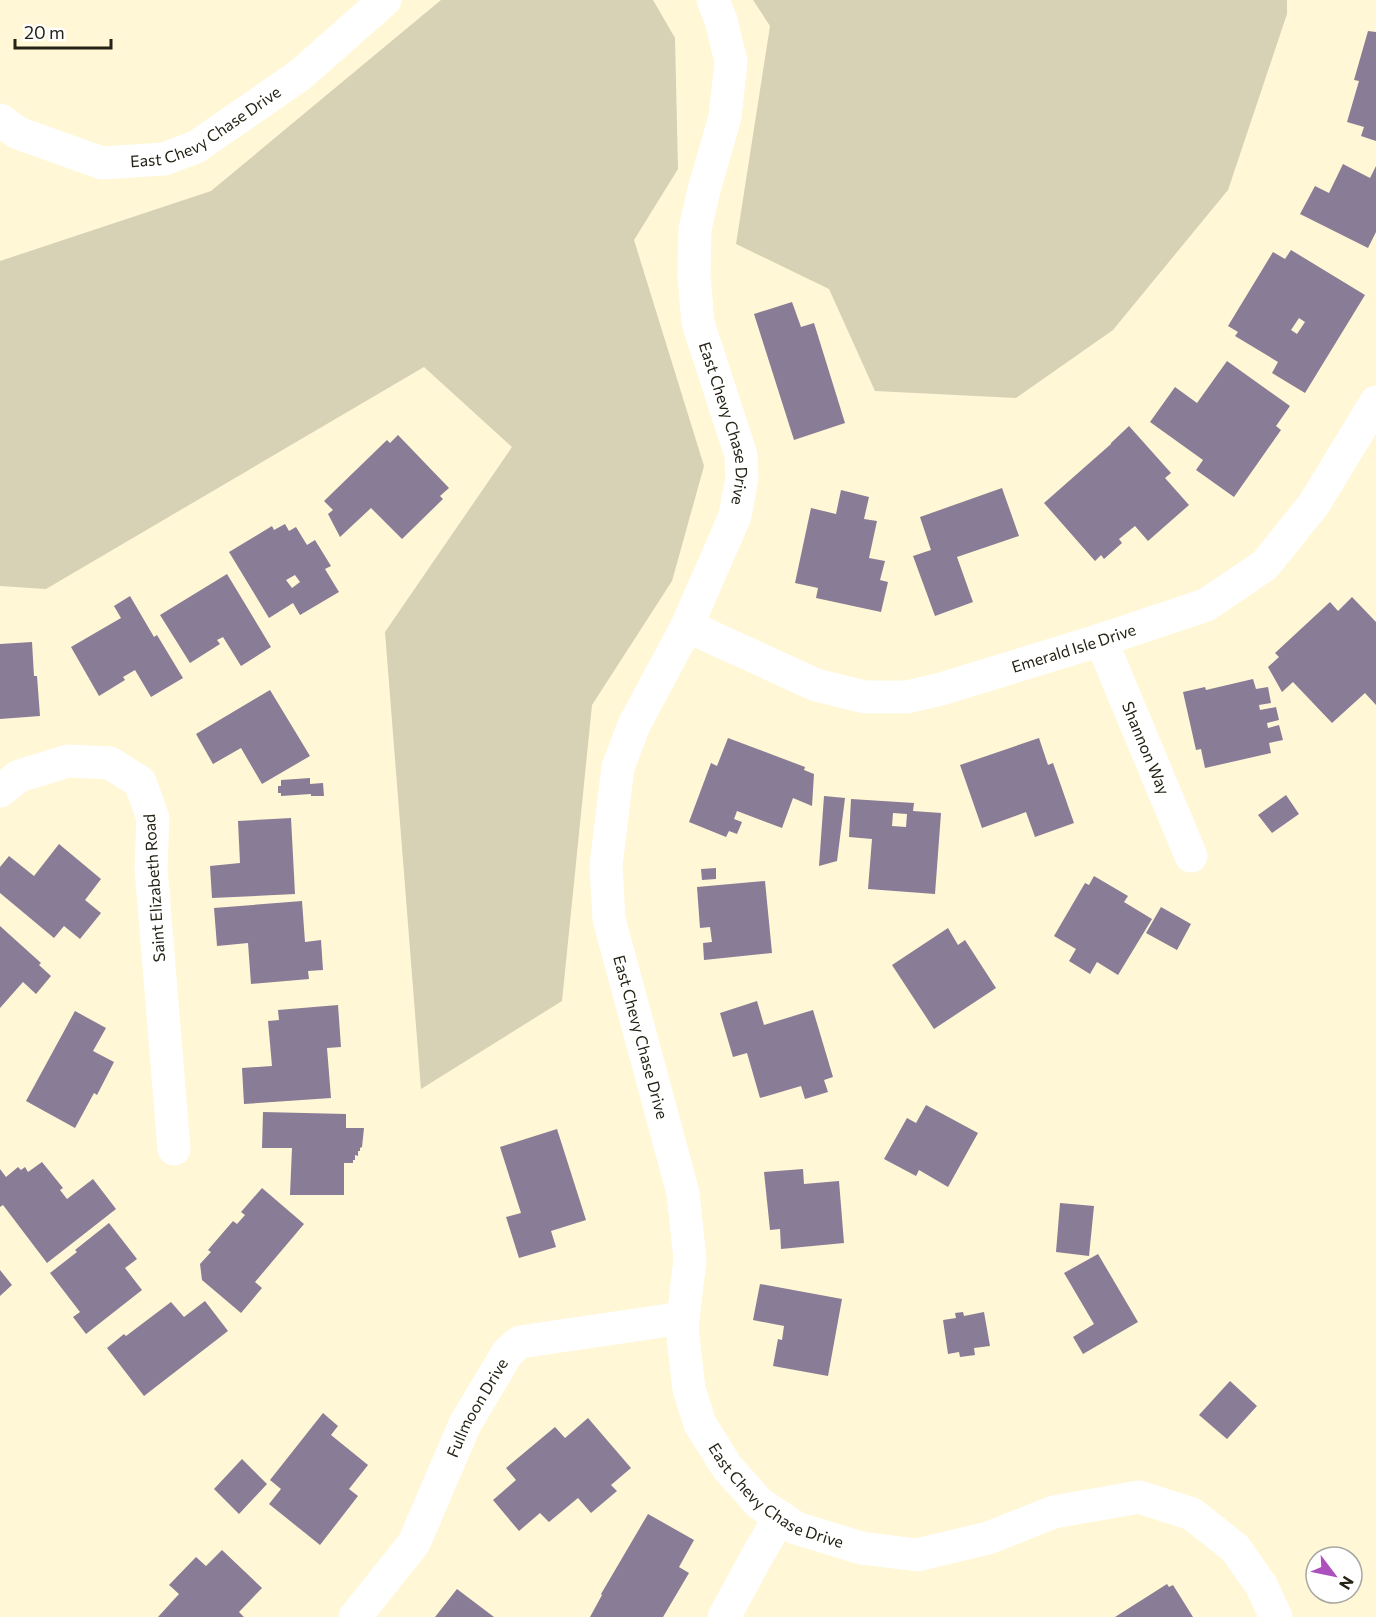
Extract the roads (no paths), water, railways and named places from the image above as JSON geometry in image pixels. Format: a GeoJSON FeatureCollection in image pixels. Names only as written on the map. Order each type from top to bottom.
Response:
{"type":"FeatureCollection","features":[{"type":"Feature","properties":{"kind":"main road","name":"East Chevy Chase Drive"},"geometry":{"type":"LineString","coordinates":[[0,120],[18,133],[102,164],[164,159],[196,147],[300,75],[385,0]]}},
{"type":"Feature","properties":{"kind":"main road","name":"East Chevy Chase Drive"},"geometry":{"type":"LineString","coordinates":[[712,0],[721,20],[731,62],[725,117],[694,230],[694,276],[698,323],[741,455],[742,478],[735,516],[687,626],[634,725],[618,767],[606,866],[609,919],[683,1193],[690,1259],[682,1328],[689,1389],[700,1424],[727,1467],[759,1503],[796,1528],[861,1548],[917,1554],[988,1538],[1054,1512],[1139,1497],[1192,1514],[1235,1548],[1261,1585],[1276,1617]]}},
{"type":"Feature","properties":{"kind":"main road","name":"Emerald Isle Drive"},"geometry":{"type":"LineString","coordinates":[[687,626],[816,685],[864,698],[907,697],[941,689],[1101,640],[1206,605],[1265,565],[1314,504],[1376,402]]}},
{"type":"Feature","properties":{"kind":"main road","name":"Shannon Way"},"geometry":{"type":"LineString","coordinates":[[1101,640],[1191,856]]}},
{"type":"Feature","properties":{"kind":"main road","name":"Saint Elizabeth Road"},"geometry":{"type":"LineString","coordinates":[[0,791],[19,776],[68,761],[110,763],[140,782],[153,818],[151,868],[174,1149]]}},
{"type":"Feature","properties":{"kind":"main road","name":"Fullmoon Drive"},"geometry":{"type":"LineString","coordinates":[[355,1617],[414,1543],[465,1424],[508,1352],[520,1342],[683,1318]]}},
{"type":"Feature","properties":{"kind":"main road"},"geometry":{"type":"LineString","coordinates":[[724,1617],[780,1517]]}}]}
